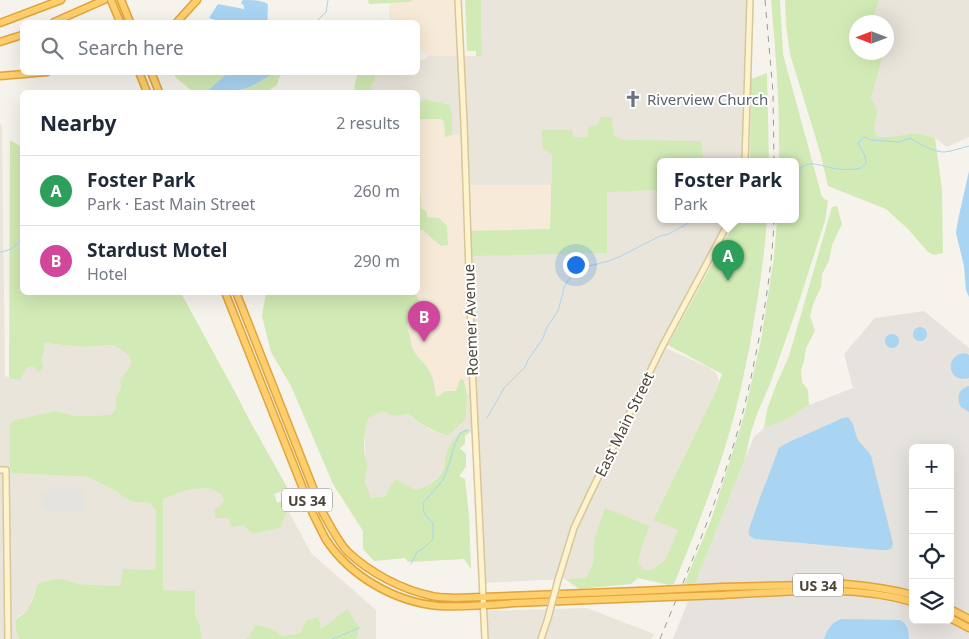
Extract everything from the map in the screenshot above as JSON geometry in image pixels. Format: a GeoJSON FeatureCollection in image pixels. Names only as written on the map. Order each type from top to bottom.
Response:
{"type":"FeatureCollection","features":[{"type":"Feature","properties":{"kind":"highway"},"geometry":{"type":"LineString","coordinates":[[0,22],[61,0]]}},
{"type":"Feature","properties":{"kind":"highway"},"geometry":{"type":"LineString","coordinates":[[59,20],[104,0]]}},
{"type":"Feature","properties":{"kind":"highway"},"geometry":{"type":"LineString","coordinates":[[111,0],[119,20]]}},
{"type":"Feature","properties":{"kind":"highway"},"geometry":{"type":"LineString","coordinates":[[121,0],[129,20]]}},
{"type":"Feature","properties":{"kind":"highway"},"geometry":{"type":"LineString","coordinates":[[179,20],[197,0]]}},
{"type":"Feature","properties":{"kind":"highway"},"geometry":{"type":"LineString","coordinates":[[0,42],[20,35]]}},
{"type":"Feature","properties":{"kind":"highway"},"geometry":{"type":"LineString","coordinates":[[0,76],[20,74]]}},
{"type":"Feature","properties":{"kind":"highway"},"geometry":{"type":"LineString","coordinates":[[140,75],[146,90]]}},
{"type":"Feature","properties":{"kind":"highway"},"geometry":{"type":"LineString","coordinates":[[152,75],[158,90]]}},
{"type":"Feature","properties":{"kind":"highway","name":"US 34"},"geometry":{"type":"LineString","coordinates":[[226,295],[313,514],[326,538],[343,560],[371,582],[391,593],[411,600],[440,606],[483,606],[640,594]]}},
{"type":"Feature","properties":{"kind":"highway","name":"US 34"},"geometry":{"type":"LineString","coordinates":[[237,295],[323,513],[333,530],[347,551],[380,576],[411,590],[433,597],[455,598],[640,594],[846,584],[863,585],[909,594]]}},
{"type":"Feature","properties":{"kind":"highway","name":"US 34"},"geometry":{"type":"LineString","coordinates":[[723,591],[848,591],[883,595],[909,601]]}},
{"type":"Feature","properties":{"kind":"highway"},"geometry":{"type":"LineString","coordinates":[[954,611],[969,619]]}},
{"type":"Feature","properties":{"kind":"highway"},"geometry":{"type":"LineString","coordinates":[[954,620],[969,628]]}},
{"type":"Feature","properties":{"kind":"street","name":"Roemer Avenue"},"geometry":{"type":"LineString","coordinates":[[458,0],[484,639]]}},
{"type":"Feature","properties":{"kind":"street"},"geometry":{"type":"LineString","coordinates":[[745,158],[750,0]]}},
{"type":"Feature","properties":{"kind":"street","name":"East Main Street"},"geometry":{"type":"LineString","coordinates":[[542,639],[574,528],[662,347],[728,223]]}},
{"type":"Feature","properties":{"kind":"street"},"geometry":{"type":"LineString","coordinates":[[3,470],[8,639]]}},
{"type":"Feature","properties":{"kind":"shaded area"},"geometry":{"type":"Polygon","coordinates":[[[412,0],[458,0],[460,56],[428,56],[420,50],[420,20],[389,20],[389,3],[411,2],[412,0]]]}},
{"type":"Feature","properties":{"kind":"shaded area"},"geometry":{"type":"Polygon","coordinates":[[[481,0],[750,0],[745,158],[702,158],[703,155],[622,139],[598,124],[588,137],[572,137],[572,130],[552,154],[551,185],[465,185],[464,134],[452,135],[450,105],[427,99],[420,101],[420,90],[372,90],[371,86],[375,81],[376,75],[420,75],[420,59],[424,60],[428,56],[482,56],[481,0]]]}},
{"type":"Feature","properties":{"kind":"shaded area"},"geometry":{"type":"Polygon","coordinates":[[[879,0],[969,0],[969,137],[947,147],[935,138],[918,133],[878,137],[874,128],[878,111],[871,98],[882,60],[894,60],[894,15],[874,15],[879,0]]]}},
{"type":"Feature","properties":{"kind":"shaded area"},"geometry":{"type":"Polygon","coordinates":[[[420,119],[441,119],[444,122],[445,136],[464,134],[465,185],[551,185],[550,229],[467,232],[473,387],[467,395],[465,380],[456,391],[445,391],[436,396],[425,364],[416,355],[407,329],[408,318],[416,295],[420,295],[420,230],[441,246],[421,208],[420,119]]]}},
{"type":"Feature","properties":{"kind":"shaded area"},"geometry":{"type":"Polygon","coordinates":[[[0,123],[2,127],[5,376],[10,378],[26,368],[34,367],[37,372],[40,359],[44,353],[45,343],[81,347],[113,345],[128,355],[131,361],[131,366],[120,381],[121,388],[116,396],[116,409],[110,415],[75,416],[55,411],[14,420],[10,424],[10,468],[12,473],[88,477],[133,502],[150,503],[156,511],[155,570],[120,586],[79,584],[63,579],[38,583],[28,609],[18,616],[15,621],[17,636],[20,639],[0,639],[0,123]]]}},
{"type":"Feature","properties":{"kind":"shaded area"},"geometry":{"type":"Polygon","coordinates":[[[657,190],[657,223],[728,223],[663,347],[708,367],[716,373],[719,381],[716,391],[653,519],[678,530],[665,560],[653,569],[644,570],[638,564],[642,546],[650,526],[594,540],[593,563],[586,578],[482,583],[475,436],[467,428],[445,461],[438,477],[424,488],[414,490],[391,485],[385,496],[371,498],[365,482],[368,464],[365,460],[367,418],[384,411],[393,416],[409,414],[429,429],[448,436],[466,419],[467,395],[473,387],[468,256],[607,191],[657,190]]]}},
{"type":"Feature","properties":{"kind":"shaded area"},"geometry":{"type":"Polygon","coordinates":[[[924,311],[969,348],[969,639],[673,639],[754,437],[764,428],[786,420],[809,405],[853,388],[844,354],[875,318],[924,311]]]}},
{"type":"Feature","properties":{"kind":"shaded area"},"geometry":{"type":"Polygon","coordinates":[[[48,488],[81,488],[81,491],[84,491],[84,511],[44,511],[44,506],[39,506],[39,502],[43,502],[43,493],[48,493],[48,488]]]}},
{"type":"Feature","properties":{"kind":"shaded area"},"geometry":{"type":"Polygon","coordinates":[[[208,488],[221,494],[228,518],[243,525],[253,534],[280,528],[288,510],[311,553],[376,610],[376,639],[356,639],[347,609],[321,629],[319,617],[306,620],[300,633],[283,636],[273,629],[245,639],[202,639],[200,626],[195,614],[195,591],[163,590],[163,499],[188,490],[208,488]]]}},
{"type":"Feature","properties":{"kind":"shaded area"},"geometry":{"type":"Polygon","coordinates":[[[587,608],[654,634],[652,639],[485,639],[483,611],[587,608]]]}},
{"type":"Feature","properties":{"kind":"green space"},"geometry":{"type":"Polygon","coordinates":[[[368,0],[412,0],[411,2],[369,4],[368,0]]]}},
{"type":"Feature","properties":{"kind":"green space"},"geometry":{"type":"Polygon","coordinates":[[[465,0],[481,0],[482,56],[476,56],[476,51],[467,51],[465,0]]]}},
{"type":"Feature","properties":{"kind":"green space"},"geometry":{"type":"Polygon","coordinates":[[[771,0],[780,0],[783,54],[822,197],[828,201],[825,221],[797,308],[770,384],[757,414],[745,459],[695,584],[684,584],[711,520],[744,416],[761,340],[774,257],[777,223],[799,223],[799,158],[779,158],[777,81],[771,0]]]}},
{"type":"Feature","properties":{"kind":"green space"},"geometry":{"type":"Polygon","coordinates":[[[785,0],[879,0],[874,15],[849,15],[849,60],[882,60],[871,98],[878,111],[874,128],[878,137],[918,133],[935,138],[942,189],[943,253],[934,255],[928,252],[908,229],[886,209],[828,186],[820,152],[790,54],[785,0]]]}},
{"type":"Feature","properties":{"kind":"green space"},"geometry":{"type":"Polygon","coordinates":[[[767,73],[769,158],[750,158],[751,79],[767,73]]]}},
{"type":"Feature","properties":{"kind":"green space"},"geometry":{"type":"Polygon","coordinates":[[[175,75],[227,75],[208,90],[191,90],[175,75]]]}},
{"type":"Feature","properties":{"kind":"green space"},"geometry":{"type":"Polygon","coordinates":[[[271,75],[280,75],[277,85],[269,90],[239,90],[250,87],[271,75]]]}},
{"type":"Feature","properties":{"kind":"green space"},"geometry":{"type":"Polygon","coordinates":[[[357,75],[376,75],[375,81],[371,86],[372,90],[355,90],[357,75]]]}},
{"type":"Feature","properties":{"kind":"green space"},"geometry":{"type":"Polygon","coordinates":[[[426,99],[450,105],[452,135],[445,137],[444,122],[441,119],[420,119],[420,101],[426,99]]]}},
{"type":"Feature","properties":{"kind":"green space"},"geometry":{"type":"Polygon","coordinates":[[[601,117],[612,117],[614,135],[622,139],[701,141],[702,158],[657,158],[657,190],[607,192],[607,253],[468,256],[467,231],[550,229],[552,154],[542,148],[542,130],[572,130],[573,137],[588,137],[588,128],[598,124],[601,117]]]}},
{"type":"Feature","properties":{"kind":"green space"},"geometry":{"type":"Polygon","coordinates":[[[10,140],[20,146],[20,295],[182,295],[288,489],[274,494],[277,502],[284,502],[288,510],[280,528],[253,534],[243,525],[232,527],[228,518],[215,518],[215,509],[224,502],[221,494],[208,488],[188,490],[163,499],[163,590],[195,591],[195,614],[200,626],[202,639],[20,639],[17,636],[15,621],[27,610],[38,583],[63,579],[79,584],[120,586],[123,569],[155,570],[156,511],[150,503],[133,502],[88,477],[12,473],[10,468],[10,424],[14,420],[55,411],[75,416],[110,415],[116,409],[116,396],[121,388],[120,381],[131,365],[128,355],[113,345],[81,347],[45,343],[41,359],[43,367],[38,373],[34,367],[26,368],[20,380],[9,378],[10,140]]]}},
{"type":"Feature","properties":{"kind":"green space"},"geometry":{"type":"Polygon","coordinates":[[[420,195],[421,208],[427,212],[427,217],[439,218],[447,226],[448,245],[441,246],[420,230],[420,195]]]}},
{"type":"Feature","properties":{"kind":"green space"},"geometry":{"type":"Polygon","coordinates":[[[837,206],[842,224],[832,245],[829,261],[822,274],[821,287],[810,316],[815,331],[806,348],[801,370],[802,382],[808,390],[809,405],[786,420],[764,428],[767,410],[789,356],[832,207],[837,206]]]}},
{"type":"Feature","properties":{"kind":"green space"},"geometry":{"type":"Polygon","coordinates":[[[734,223],[767,223],[758,298],[738,400],[723,453],[674,584],[669,585],[638,578],[631,584],[579,589],[565,579],[586,578],[593,563],[594,540],[605,508],[650,526],[638,563],[644,570],[653,569],[665,560],[678,530],[653,520],[716,391],[722,374],[668,345],[734,223]]]}},
{"type":"Feature","properties":{"kind":"green space"},"geometry":{"type":"Polygon","coordinates":[[[266,295],[416,295],[420,302],[415,317],[408,318],[407,329],[413,349],[431,374],[436,396],[445,391],[456,391],[460,379],[464,380],[467,395],[466,419],[448,436],[423,425],[409,414],[393,416],[384,411],[368,418],[364,442],[368,464],[365,482],[371,498],[385,496],[397,479],[414,490],[428,485],[442,472],[451,443],[460,433],[468,428],[470,432],[465,436],[465,444],[460,448],[466,454],[466,467],[459,476],[465,479],[469,516],[471,569],[464,559],[408,562],[405,558],[374,561],[363,549],[363,531],[333,484],[291,386],[271,352],[262,316],[266,295]]]}},
{"type":"Feature","properties":{"kind":"green space"},"geometry":{"type":"Polygon","coordinates":[[[347,609],[359,627],[356,639],[245,639],[249,637],[255,625],[273,629],[283,636],[300,633],[306,620],[319,617],[321,629],[347,609]]]}},
{"type":"Feature","properties":{"kind":"water"},"geometry":{"type":"Polygon","coordinates":[[[243,0],[266,3],[268,5],[268,20],[216,20],[209,18],[218,4],[244,9],[241,3],[243,0]]]}},
{"type":"Feature","properties":{"kind":"water"},"geometry":{"type":"Polygon","coordinates":[[[226,75],[271,75],[250,87],[239,90],[208,90],[226,75]]]}},
{"type":"Feature","properties":{"kind":"water"},"geometry":{"type":"Polygon","coordinates":[[[969,171],[969,297],[966,290],[964,266],[956,233],[969,171]]]}},
{"type":"Feature","properties":{"kind":"water"},"geometry":{"type":"Polygon","coordinates":[[[917,327],[923,327],[927,334],[923,341],[917,341],[913,337],[913,331],[917,327]]]}},
{"type":"Feature","properties":{"kind":"water"},"geometry":{"type":"Polygon","coordinates":[[[889,334],[895,334],[899,341],[895,348],[889,348],[885,344],[885,338],[889,334]]]}},
{"type":"Feature","properties":{"kind":"water"},"geometry":{"type":"Polygon","coordinates":[[[965,353],[969,355],[969,378],[962,379],[956,377],[953,373],[951,363],[958,355],[965,353]]]}},
{"type":"Feature","properties":{"kind":"water"},"geometry":{"type":"Polygon","coordinates":[[[969,386],[969,412],[961,407],[958,397],[962,389],[969,386]]]}},
{"type":"Feature","properties":{"kind":"water"},"geometry":{"type":"Polygon","coordinates":[[[848,417],[858,440],[871,456],[892,539],[891,549],[880,550],[751,537],[749,529],[779,448],[848,417]]]}},
{"type":"Feature","properties":{"kind":"water"},"geometry":{"type":"Polygon","coordinates":[[[842,619],[900,620],[908,628],[909,639],[824,639],[830,626],[842,619]]]}},
{"type":"Feature","properties":{"kind":"waterway"},"geometry":{"type":"LineString","coordinates":[[318,20],[326,12],[328,0]]}},
{"type":"Feature","properties":{"kind":"waterway"},"geometry":{"type":"LineString","coordinates":[[799,170],[808,164],[839,169],[861,168],[866,163],[865,156],[858,143],[864,137],[871,140],[899,142],[910,138],[941,152],[969,146]]}},
{"type":"Feature","properties":{"kind":"waterway"},"geometry":{"type":"LineString","coordinates":[[487,418],[504,388],[525,367],[543,338],[547,327],[558,311],[565,285],[572,275],[585,267],[619,257],[688,223]]}},
{"type":"Feature","properties":{"kind":"waterway"},"geometry":{"type":"LineString","coordinates":[[0,252],[10,249],[20,241]]}},
{"type":"Feature","properties":{"kind":"waterway"},"geometry":{"type":"LineString","coordinates":[[411,564],[417,552],[433,539],[433,524],[424,513],[423,503],[443,480],[460,433],[468,430]]}},
{"type":"Feature","properties":{"kind":"waterway"},"geometry":{"type":"LineString","coordinates":[[332,639],[359,628]]}},
{"type":"Feature","properties":{"kind":"railway"},"geometry":{"type":"LineString","coordinates":[[765,0],[773,92],[774,158]]}},
{"type":"Feature","properties":{"kind":"railway"},"geometry":{"type":"LineString","coordinates":[[660,639],[710,515],[741,421],[764,310],[774,223]]}},
{"type":"Feature","properties":{"kind":"place","name":"Riverview Church"},"geometry":{"type":"Point","coordinates":[633,99]}},
{"type":"Feature","properties":{"kind":"place","name":"Foster Park"},"geometry":{"type":"Point","coordinates":[728,281]}},
{"type":"Feature","properties":{"kind":"place","name":"Stardust Motel"},"geometry":{"type":"Point","coordinates":[424,342]}}]}
